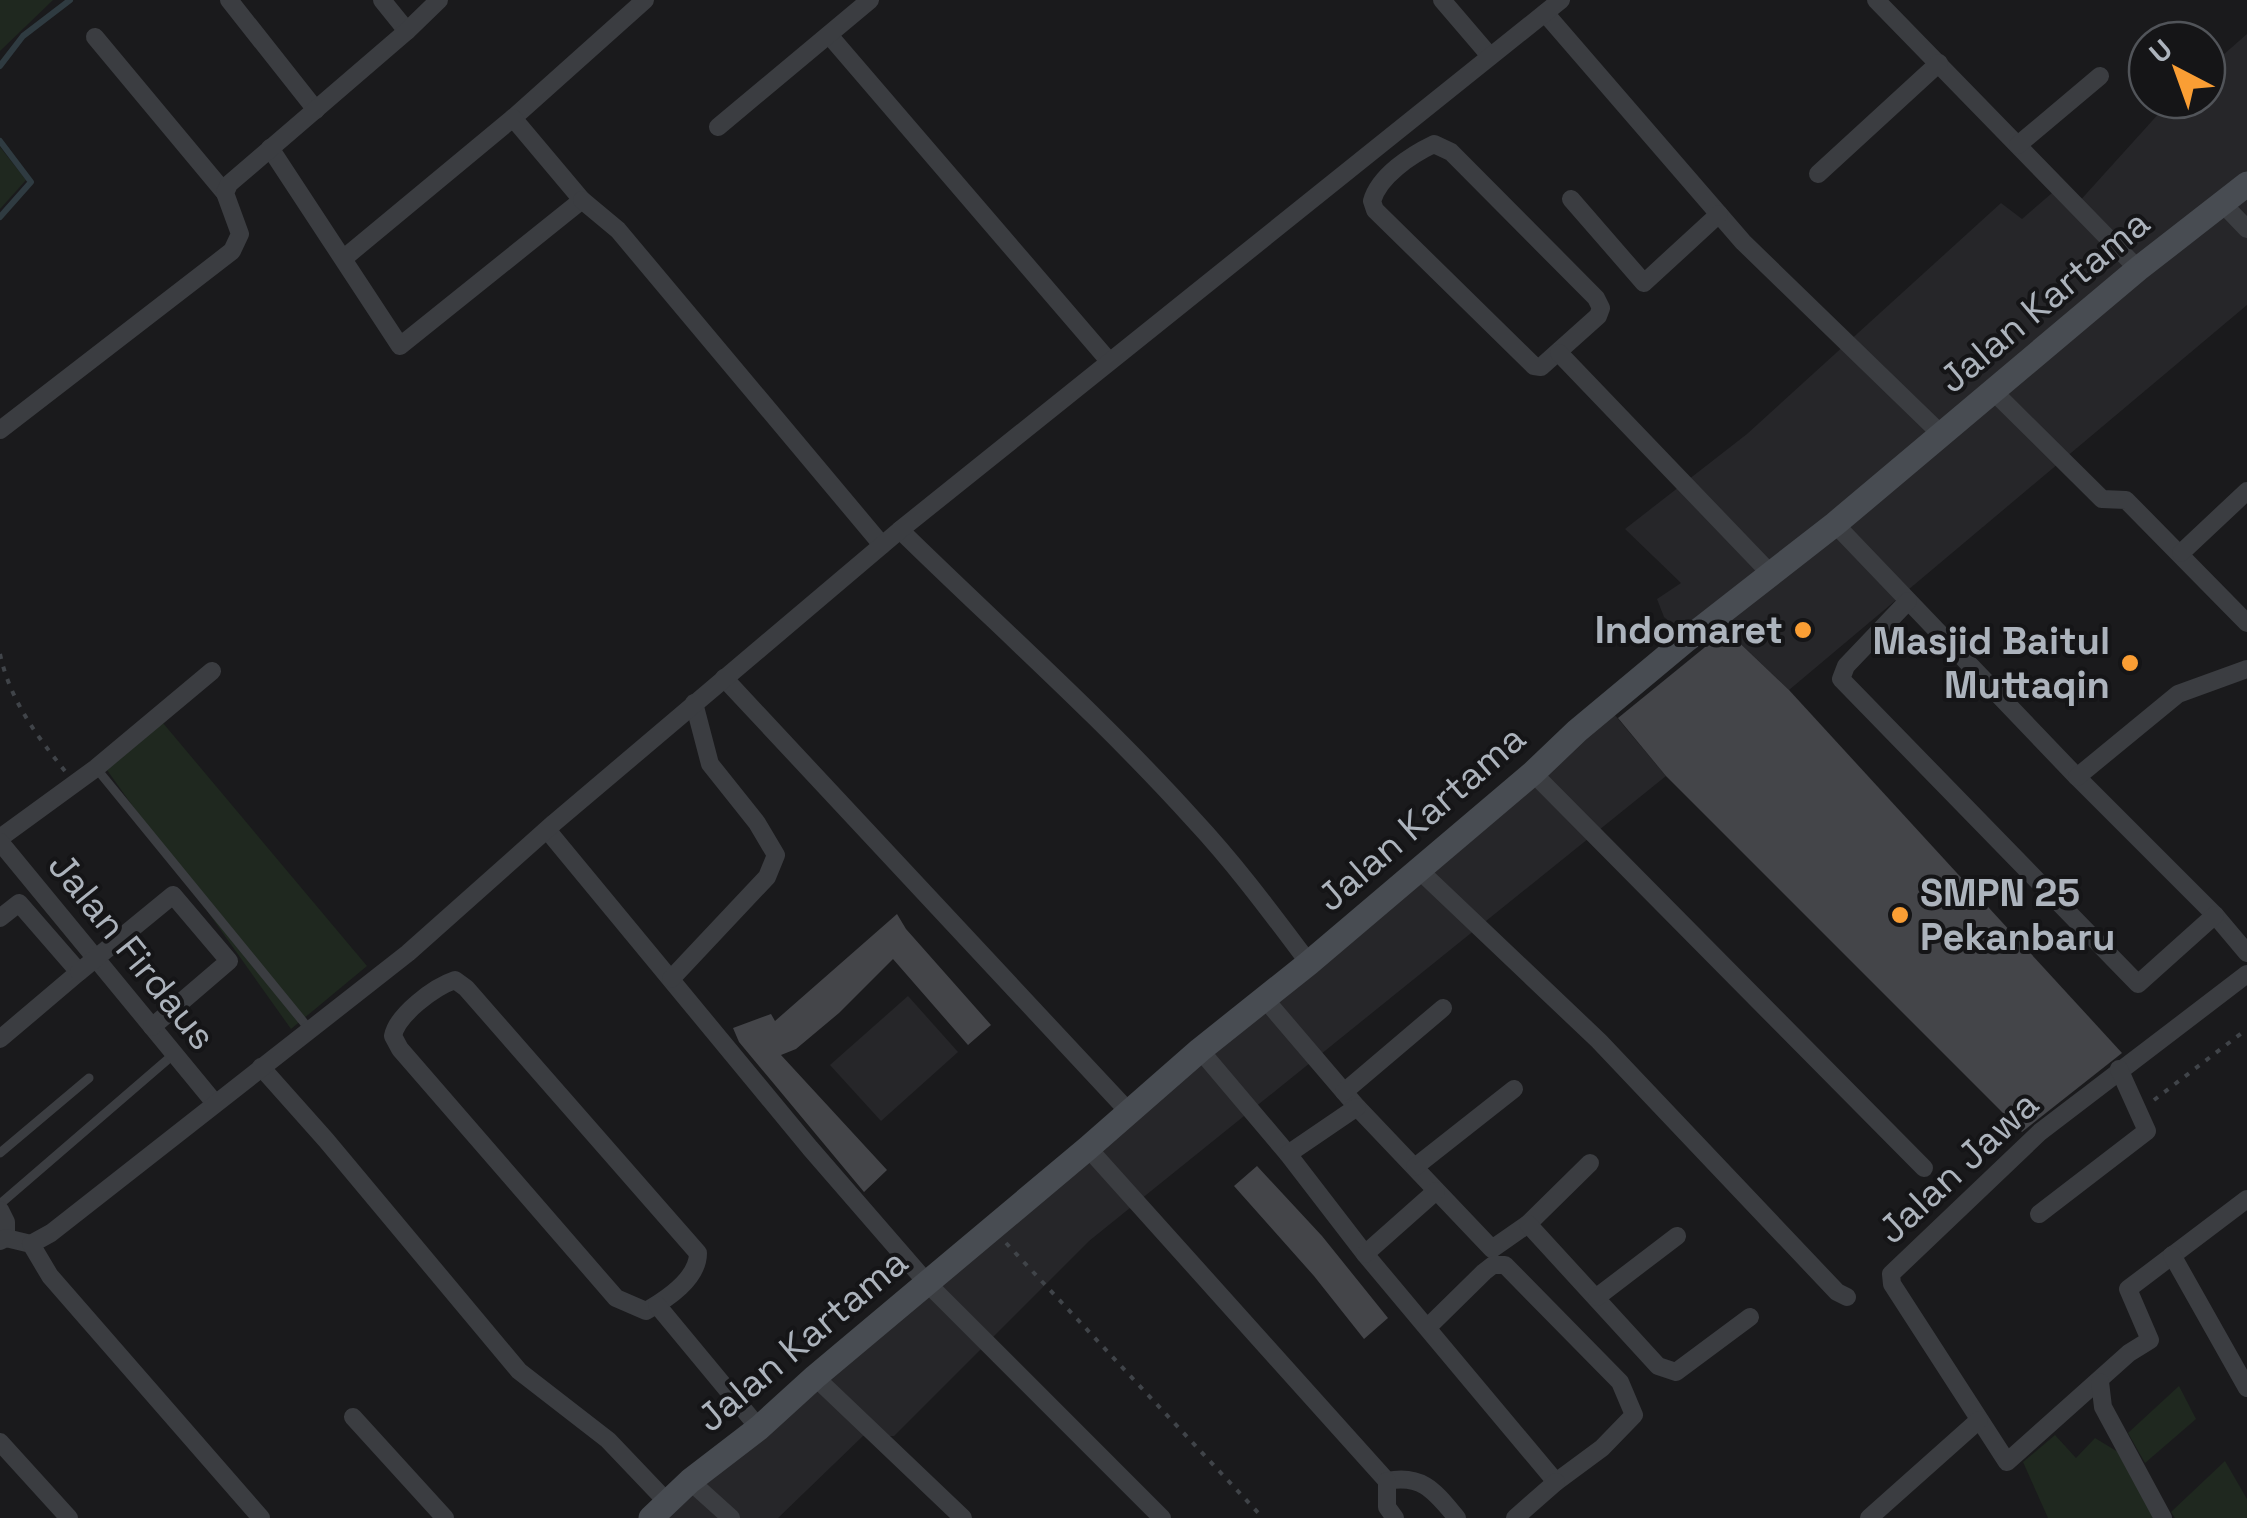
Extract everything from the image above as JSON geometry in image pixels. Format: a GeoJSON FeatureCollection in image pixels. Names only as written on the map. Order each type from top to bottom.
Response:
{"type":"FeatureCollection","features":[{"type":"Feature","properties":{"kind":"main road","name":"Jalan Kartama"},"geometry":{"type":"LineString","coordinates":[[660,1511],[1200,1050],[1309,964],[1577,731],[1835,524],[2138,269],[2247,184]]}},
{"type":"Feature","properties":{"kind":"street"},"geometry":{"type":"LineString","coordinates":[[229,0],[316,110]]}},
{"type":"Feature","properties":{"kind":"street"},"geometry":{"type":"LineString","coordinates":[[382,0],[408,31]]}},
{"type":"Feature","properties":{"kind":"street"},"geometry":{"type":"LineString","coordinates":[[226,193],[229,184],[439,0]]}},
{"type":"Feature","properties":{"kind":"street"},"geometry":{"type":"LineString","coordinates":[[343,259],[513,118],[644,0]]}},
{"type":"Feature","properties":{"kind":"street"},"geometry":{"type":"LineString","coordinates":[[718,127],[870,0]]}},
{"type":"Feature","properties":{"kind":"street"},"geometry":{"type":"LineString","coordinates":[[1442,0],[1490,56]]}},
{"type":"Feature","properties":{"kind":"street"},"geometry":{"type":"LineString","coordinates":[[0,1207],[6,1222],[3,1240],[31,1244],[51,1233],[408,953],[694,703],[900,530],[1561,0]]}},
{"type":"Feature","properties":{"kind":"street"},"geometry":{"type":"LineString","coordinates":[[1880,1],[2138,269]]}},
{"type":"Feature","properties":{"kind":"street"},"geometry":{"type":"LineString","coordinates":[[1545,13],[1743,242],[1941,434]]}},
{"type":"Feature","properties":{"kind":"street"},"geometry":{"type":"LineString","coordinates":[[828,35],[1109,361]]}},
{"type":"Feature","properties":{"kind":"street"},"geometry":{"type":"LineString","coordinates":[[0,430],[232,251],[240,234],[226,193],[95,37]]}},
{"type":"Feature","properties":{"kind":"street"},"geometry":{"type":"LineString","coordinates":[[1818,174],[1939,63]]}},
{"type":"Feature","properties":{"kind":"street"},"geometry":{"type":"LineString","coordinates":[[2018,145],[2100,76]]}},
{"type":"Feature","properties":{"kind":"street"},"geometry":{"type":"LineString","coordinates":[[513,118],[582,200],[618,230],[882,545]]}},
{"type":"Feature","properties":{"kind":"street"},"geometry":{"type":"LineString","coordinates":[[1434,144],[1451,152],[1596,298],[1598,316],[1560,354],[1541,367],[1534,366],[1375,210],[1372,201],[1380,185],[1416,153],[1434,144]]}},
{"type":"Feature","properties":{"kind":"street"},"geometry":{"type":"LineString","coordinates":[[270,148],[400,346],[582,200]]}},
{"type":"Feature","properties":{"kind":"street"},"geometry":{"type":"LineString","coordinates":[[1570,199],[1644,283],[1719,214]]}},
{"type":"Feature","properties":{"kind":"street"},"geometry":{"type":"LineString","coordinates":[[2223,204],[2247,229]]}},
{"type":"Feature","properties":{"kind":"street"},"geometry":{"type":"LineString","coordinates":[[1560,354],[1770,573]]}},
{"type":"Feature","properties":{"kind":"street"},"geometry":{"type":"LineString","coordinates":[[1994,392],[2102,500],[2126,500],[2247,623]]}},
{"type":"Feature","properties":{"kind":"street"},"geometry":{"type":"LineString","coordinates":[[2181,553],[2247,492]]}},
{"type":"Feature","properties":{"kind":"street"},"geometry":{"type":"LineString","coordinates":[[1835,524],[2215,915],[2247,953]]}},
{"type":"Feature","properties":{"kind":"street"},"geometry":{"type":"LineString","coordinates":[[900,530],[1087,710],[1194,820],[1255,891],[1309,964]]}},
{"type":"Feature","properties":{"kind":"street"},"geometry":{"type":"LineString","coordinates":[[1908,601],[1846,666],[1841,679],[2138,984],[2215,915]]}},
{"type":"Feature","properties":{"kind":"street"},"geometry":{"type":"LineString","coordinates":[[2077,777],[2178,694],[2247,669]]}},
{"type":"Feature","properties":{"kind":"street"},"geometry":{"type":"LineString","coordinates":[[0,840],[96,768],[212,671]]}},
{"type":"Feature","properties":{"kind":"street"},"geometry":{"type":"LineString","coordinates":[[724,678],[1129,1112]]}},
{"type":"Feature","properties":{"kind":"street"},"geometry":{"type":"LineString","coordinates":[[671,979],[767,877],[776,855],[758,823],[710,764],[694,703]]}},
{"type":"Feature","properties":{"kind":"street"},"geometry":{"type":"LineString","coordinates":[[1533,773],[1924,1168]]}},
{"type":"Feature","properties":{"kind":"street"},"geometry":{"type":"LineString","coordinates":[[548,831],[810,1148],[928,1284],[1162,1518]]}},
{"type":"Feature","properties":{"kind":"street","name":"Jalan Firdaus"},"geometry":{"type":"LineString","coordinates":[[0,840],[214,1102]]}},
{"type":"Feature","properties":{"kind":"street"},"geometry":{"type":"LineString","coordinates":[[1419,870],[1599,1041],[1837,1292],[1847,1297]]}},
{"type":"Feature","properties":{"kind":"street"},"geometry":{"type":"LineString","coordinates":[[0,1039],[173,895],[229,962],[152,1027]]}},
{"type":"Feature","properties":{"kind":"street"},"geometry":{"type":"LineString","coordinates":[[0,918],[19,902],[79,972]]}},
{"type":"Feature","properties":{"kind":"street","name":"Jalan Jawa"},"geometry":{"type":"LineString","coordinates":[[2100,1382],[2007,1462],[1898,1298],[1891,1274],[2040,1132],[2247,974]]}},
{"type":"Feature","properties":{"kind":"street"},"geometry":{"type":"LineString","coordinates":[[455,980],[466,988],[698,1253],[698,1264],[687,1280],[657,1305],[646,1311],[616,1298],[400,1049],[393,1036],[395,1026],[443,984],[455,980]]}},
{"type":"Feature","properties":{"kind":"street"},"geometry":{"type":"LineString","coordinates":[[1264,998],[1357,1107],[1492,1249],[1528,1224],[1590,1163]]}},
{"type":"Feature","properties":{"kind":"street"},"geometry":{"type":"LineString","coordinates":[[1344,1092],[1444,1008]]}},
{"type":"Feature","properties":{"kind":"street"},"geometry":{"type":"LineString","coordinates":[[1200,1050],[1556,1482]]}},
{"type":"Feature","properties":{"kind":"street"},"geometry":{"type":"LineString","coordinates":[[261,1068],[519,1371],[608,1440],[660,1511]]}},
{"type":"Feature","properties":{"kind":"street"},"geometry":{"type":"LineString","coordinates":[[2039,1214],[2147,1130],[2119,1069]]}},
{"type":"Feature","properties":{"kind":"street"},"geometry":{"type":"LineString","coordinates":[[1414,1167],[1514,1089]]}},
{"type":"Feature","properties":{"kind":"street"},"geometry":{"type":"LineString","coordinates":[[1288,1154],[1357,1107]]}},
{"type":"Feature","properties":{"kind":"street"},"geometry":{"type":"LineString","coordinates":[[1088,1148],[1387,1481],[1387,1507],[1394,1518]]}},
{"type":"Feature","properties":{"kind":"street"},"geometry":{"type":"LineString","coordinates":[[1366,1254],[1436,1191]]}},
{"type":"Feature","properties":{"kind":"street"},"geometry":{"type":"LineString","coordinates":[[2163,1518],[2103,1408],[2100,1382],[2150,1340],[2128,1290],[2247,1199]]}},
{"type":"Feature","properties":{"kind":"street"},"geometry":{"type":"LineString","coordinates":[[1528,1224],[1658,1366],[1669,1372],[1676,1372],[1750,1316]]}},
{"type":"Feature","properties":{"kind":"street"},"geometry":{"type":"LineString","coordinates":[[1597,1297],[1677,1236]]}},
{"type":"Feature","properties":{"kind":"street"},"geometry":{"type":"LineString","coordinates":[[31,1244],[50,1276],[261,1518]]}},
{"type":"Feature","properties":{"kind":"street"},"geometry":{"type":"LineString","coordinates":[[2172,1255],[2247,1388]]}},
{"type":"Feature","properties":{"kind":"street"},"geometry":{"type":"LineString","coordinates":[[1427,1328],[1484,1272],[1493,1265],[1505,1265],[1620,1382],[1634,1415],[1630,1423],[1515,1518]]}},
{"type":"Feature","properties":{"kind":"street"},"geometry":{"type":"LineString","coordinates":[[657,1305],[759,1428]]}},
{"type":"Feature","properties":{"kind":"street"},"geometry":{"type":"LineString","coordinates":[[816,1376],[964,1518]]}},
{"type":"Feature","properties":{"kind":"street"},"geometry":{"type":"LineString","coordinates":[[353,1417],[446,1518]]}},
{"type":"Feature","properties":{"kind":"street"},"geometry":{"type":"LineString","coordinates":[[1869,1518],[1979,1420]]}},
{"type":"Feature","properties":{"kind":"street"},"geometry":{"type":"LineString","coordinates":[[0,1442],[69,1518]]}},
{"type":"Feature","properties":{"kind":"street"},"geometry":{"type":"LineString","coordinates":[[1387,1481],[1408,1477],[1434,1491],[1457,1518]]}},
{"type":"Feature","properties":{"kind":"street"},"geometry":{"type":"LineString","coordinates":[[690,1482],[731,1518]]}},
{"type":"Feature","properties":{"kind":"lane"},"geometry":{"type":"LineString","coordinates":[[96,768],[310,1030]]}},
{"type":"Feature","properties":{"kind":"lane"},"geometry":{"type":"LineString","coordinates":[[0,1207],[174,1054]]}},
{"type":"Feature","properties":{"kind":"lane"},"geometry":{"type":"LineString","coordinates":[[0,1153],[90,1078]]}},
{"type":"Feature","properties":{"kind":"path"},"geometry":{"type":"LineString","coordinates":[[0,654],[18,707],[75,783]]}},
{"type":"Feature","properties":{"kind":"path"},"geometry":{"type":"LineString","coordinates":[[2138,1112],[2247,1029]]}},
{"type":"Feature","properties":{"kind":"path"},"geometry":{"type":"LineString","coordinates":[[992,1229],[1263,1518]]}},
{"type":"Feature","properties":{"kind":"shaded area"},"geometry":{"type":"Polygon","coordinates":[[[0,0],[53,0],[0,51],[0,0]]]}},
{"type":"Feature","properties":{"kind":"shaded area"},"geometry":{"type":"Polygon","coordinates":[[[2247,34],[2247,305],[1789,690],[1720,624],[1694,643],[1664,617],[1657,599],[1681,583],[1625,529],[1747,434],[2001,203],[2022,219],[2059,187],[2077,204],[2153,120],[2227,120],[2227,52],[2247,34]]]}},
{"type":"Feature","properties":{"kind":"shaded area"},"geometry":{"type":"Polygon","coordinates":[[[0,147],[26,180],[0,209],[0,147]]]}},
{"type":"Feature","properties":{"kind":"shaded area"},"geometry":{"type":"Polygon","coordinates":[[[1614,714],[1666,776],[1089,1241],[894,1436],[863,1436],[778,1518],[666,1518],[1614,714]]]}},
{"type":"Feature","properties":{"kind":"shaded area"},"geometry":{"type":"Polygon","coordinates":[[[163,723],[367,966],[291,1029],[107,770],[163,723]]]}},
{"type":"Feature","properties":{"kind":"shaded area"},"geometry":{"type":"Polygon","coordinates":[[[908,996],[958,1052],[881,1121],[830,1065],[908,996]]]}},
{"type":"Feature","properties":{"kind":"shaded area"},"geometry":{"type":"Polygon","coordinates":[[[2179,1386],[2196,1419],[2145,1463],[2128,1433],[2179,1386]]]}},
{"type":"Feature","properties":{"kind":"shaded area"},"geometry":{"type":"Polygon","coordinates":[[[2055,1435],[2076,1458],[2095,1438],[2118,1452],[2156,1518],[2048,1518],[2023,1462],[2055,1435]]]}},
{"type":"Feature","properties":{"kind":"shaded area"},"geometry":{"type":"Polygon","coordinates":[[[2225,1461],[2247,1499],[2247,1518],[2175,1518],[2171,1512],[2225,1461]]]}},
{"type":"Feature","properties":{"kind":"building","name":"SMPN 25 Pekanbaru"},"geometry":{"type":"Polygon","coordinates":[[[1726,630],[1789,690],[2122,1053],[2022,1132],[1666,776],[1618,718],[1726,630]]]}},
{"type":"Feature","properties":{"kind":"building"},"geometry":{"type":"Polygon","coordinates":[[[897,914],[991,1025],[968,1045],[893,959],[839,1013],[796,1049],[781,1055],[887,1170],[864,1192],[739,1042],[733,1028],[771,1014],[775,1021],[897,914]]]}},
{"type":"Feature","properties":{"kind":"building"},"geometry":{"type":"Polygon","coordinates":[[[1257,1166],[1322,1236],[1388,1318],[1364,1339],[1234,1186],[1257,1166]]]}},
{"type":"Feature","properties":{"kind":"waterway"},"geometry":{"type":"LineString","coordinates":[[0,66],[23,36],[70,0]]}},
{"type":"Feature","properties":{"kind":"waterway"},"geometry":{"type":"LineString","coordinates":[[0,141],[31,182],[0,217]]}},
{"type":"Feature","properties":{"kind":"place","name":"Indomaret"},"geometry":{"type":"Point","coordinates":[1803,630]}},
{"type":"Feature","properties":{"kind":"place","name":"Masjid Baitul Muttaqin"},"geometry":{"type":"Point","coordinates":[2130,663]}},
{"type":"Feature","properties":{"kind":"place","name":"SMPN 25 Pekanbaru"},"geometry":{"type":"Point","coordinates":[1900,915]}}]}
